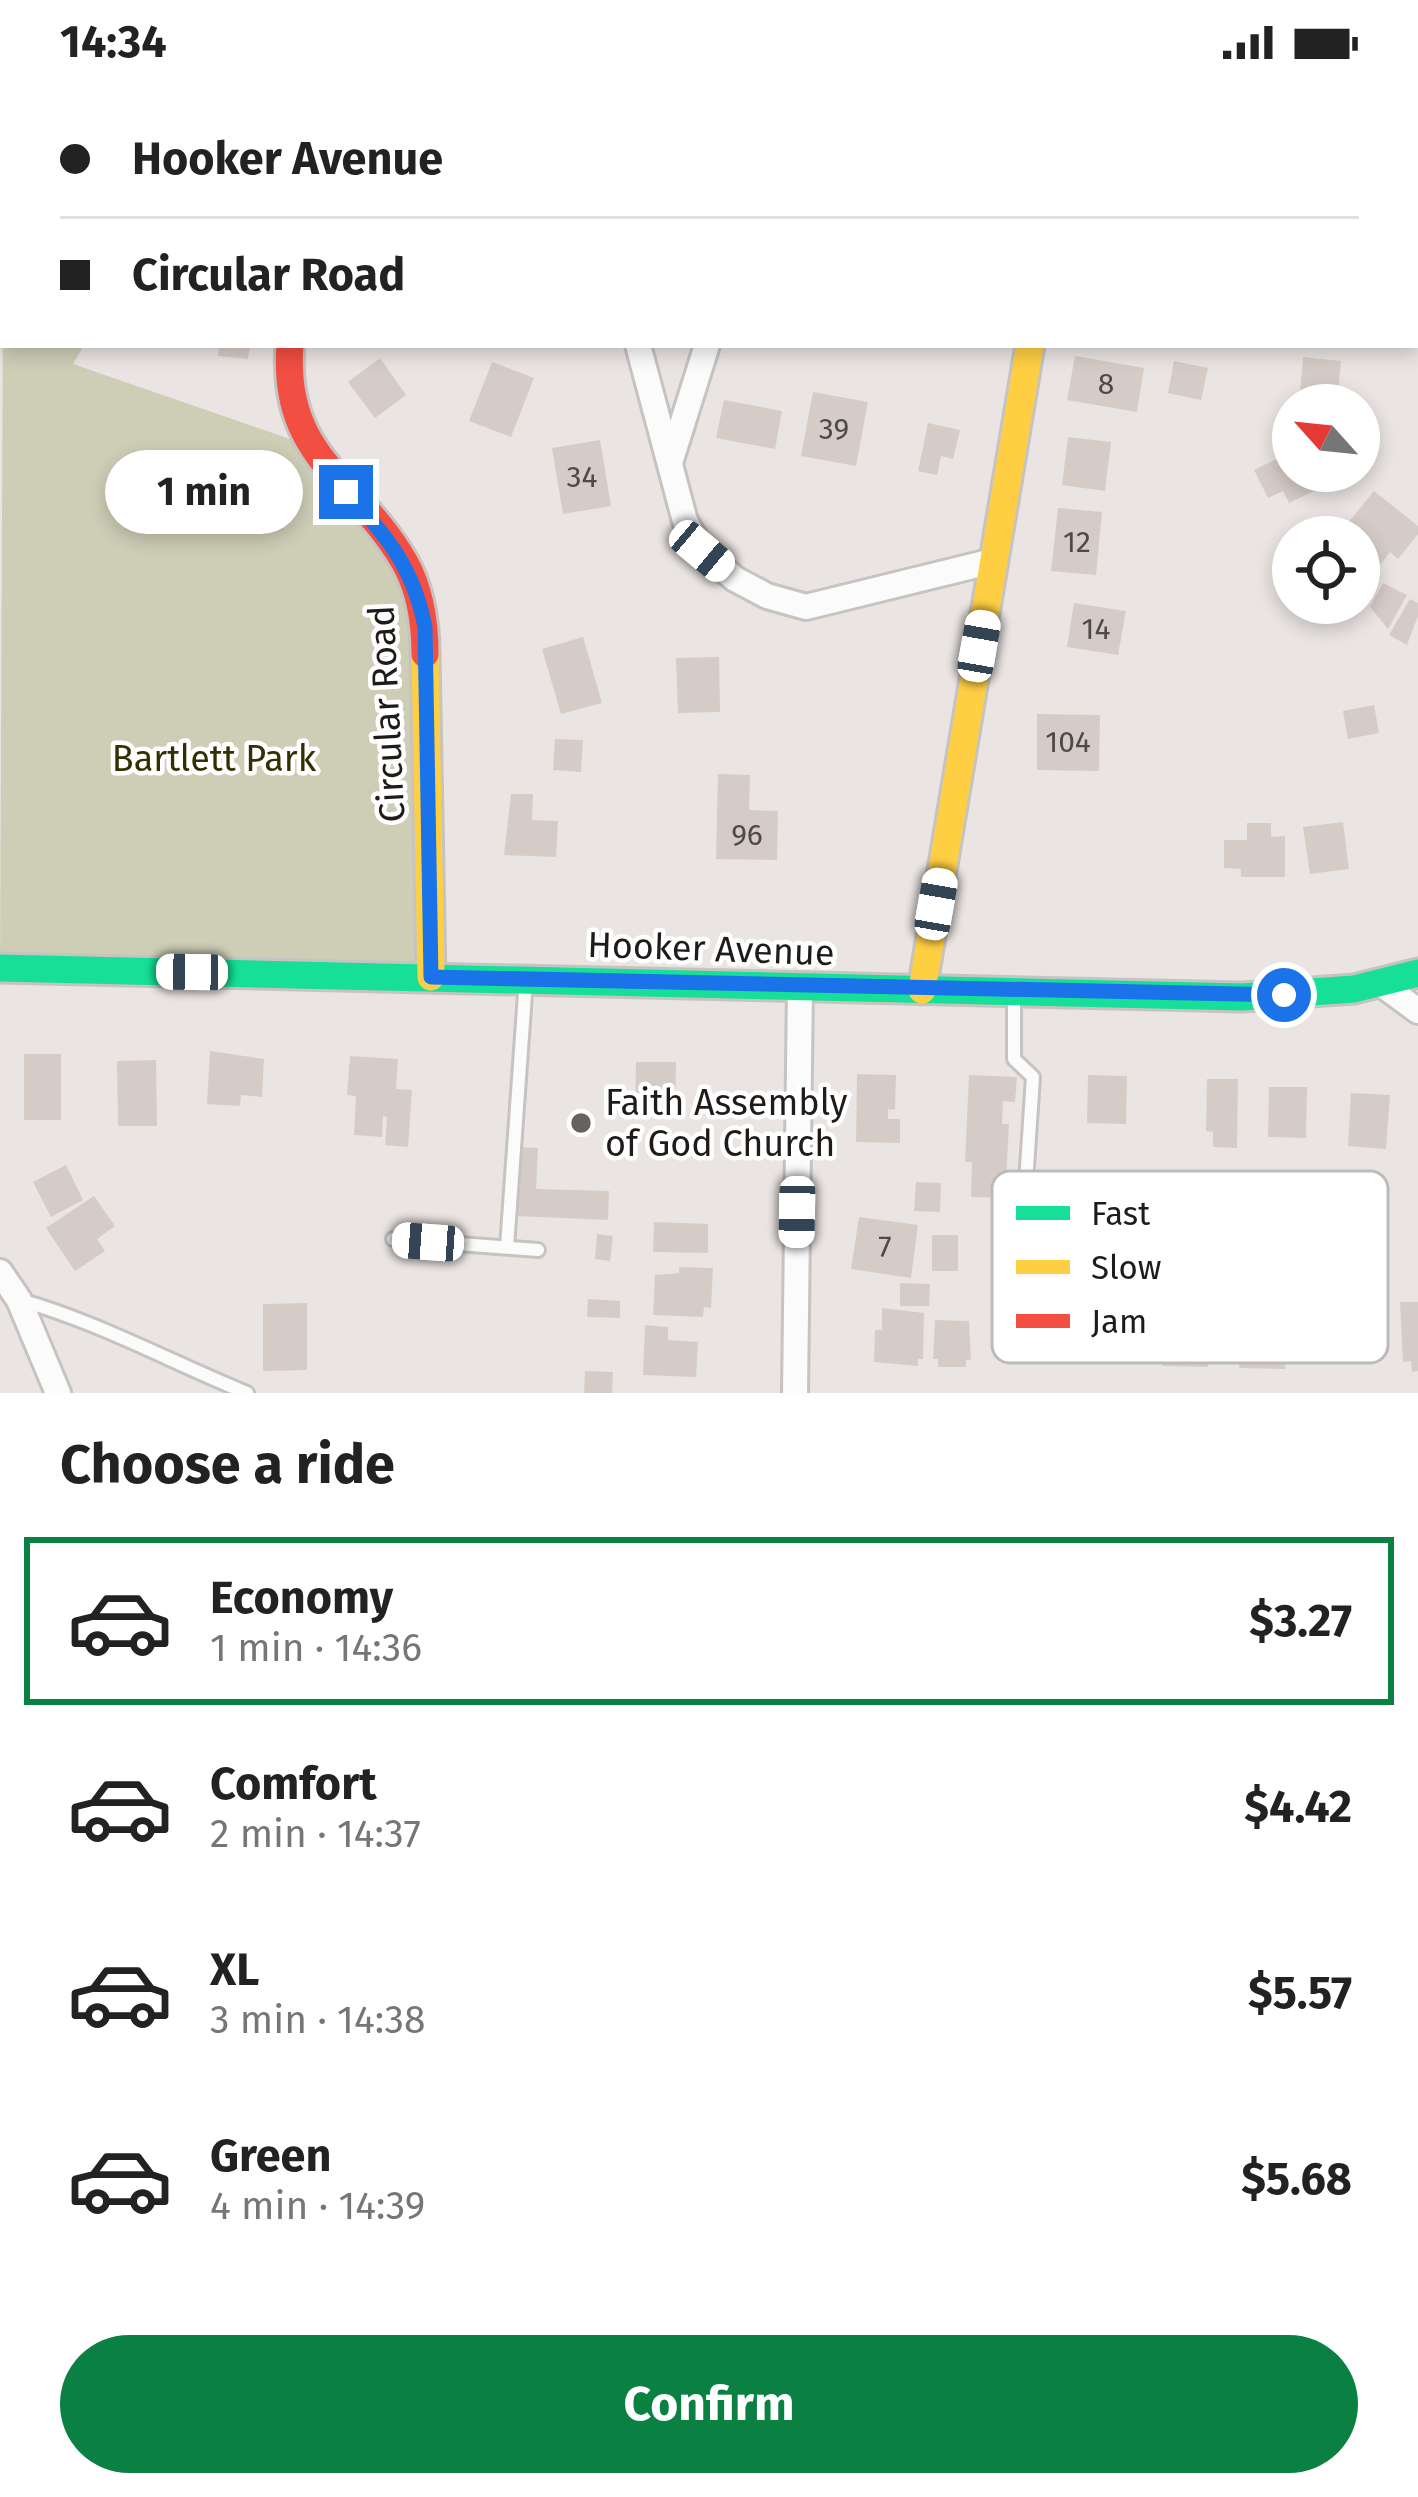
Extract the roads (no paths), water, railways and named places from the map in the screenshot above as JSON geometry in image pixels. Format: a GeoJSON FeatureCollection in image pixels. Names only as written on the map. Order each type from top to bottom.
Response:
{"type":"FeatureCollection","features":[{"type":"Feature","properties":{"kind":"street","name":"Circular Road"},"geometry":{"type":"LineString","coordinates":[[290,348],[289,392],[298,424],[319,462],[404,560],[419,595],[425,627],[431,977]]}},
{"type":"Feature","properties":{"kind":"street"},"geometry":{"type":"LineString","coordinates":[[639,348],[685,521],[702,551],[735,579],[766,596],[806,607],[993,561]]}},
{"type":"Feature","properties":{"kind":"street"},"geometry":{"type":"LineString","coordinates":[[670,463],[706,348]]}},
{"type":"Feature","properties":{"kind":"street"},"geometry":{"type":"LineString","coordinates":[[922,990],[1029,348]]}},
{"type":"Feature","properties":{"kind":"street","name":"Hooker Avenue"},"geometry":{"type":"LineString","coordinates":[[0,968],[1242,997],[1384,986],[1418,973]]}},
{"type":"Feature","properties":{"kind":"street"},"geometry":{"type":"LineString","coordinates":[[795,1393],[800,986]]}},
{"type":"Feature","properties":{"kind":"street"},"geometry":{"type":"LineString","coordinates":[[1384,986],[1418,1011]]}},
{"type":"Feature","properties":{"kind":"street"},"geometry":{"type":"LineString","coordinates":[[0,1272],[19,1300],[58,1393]]}},
{"type":"Feature","properties":{"kind":"lane"},"geometry":{"type":"LineString","coordinates":[[508,1247],[526,979]]}},
{"type":"Feature","properties":{"kind":"lane"},"geometry":{"type":"LineString","coordinates":[[1014,992],[1015,1060],[1033,1077],[1027,1171]]}},
{"type":"Feature","properties":{"kind":"lane"},"geometry":{"type":"LineString","coordinates":[[393,1239],[538,1250]]}},
{"type":"Feature","properties":{"kind":"lane"},"geometry":{"type":"LineString","coordinates":[[19,1300],[72,1315],[247,1393]]}},
{"type":"Feature","properties":{"kind":"place","name":"Faith Assembly of God Church"},"geometry":{"type":"Point","coordinates":[581,1123]}},
{"type":"Feature","properties":{"kind":"park label","name":"Bartlett Park"},"geometry":{"type":"Point","coordinates":[214,758]}}]}
